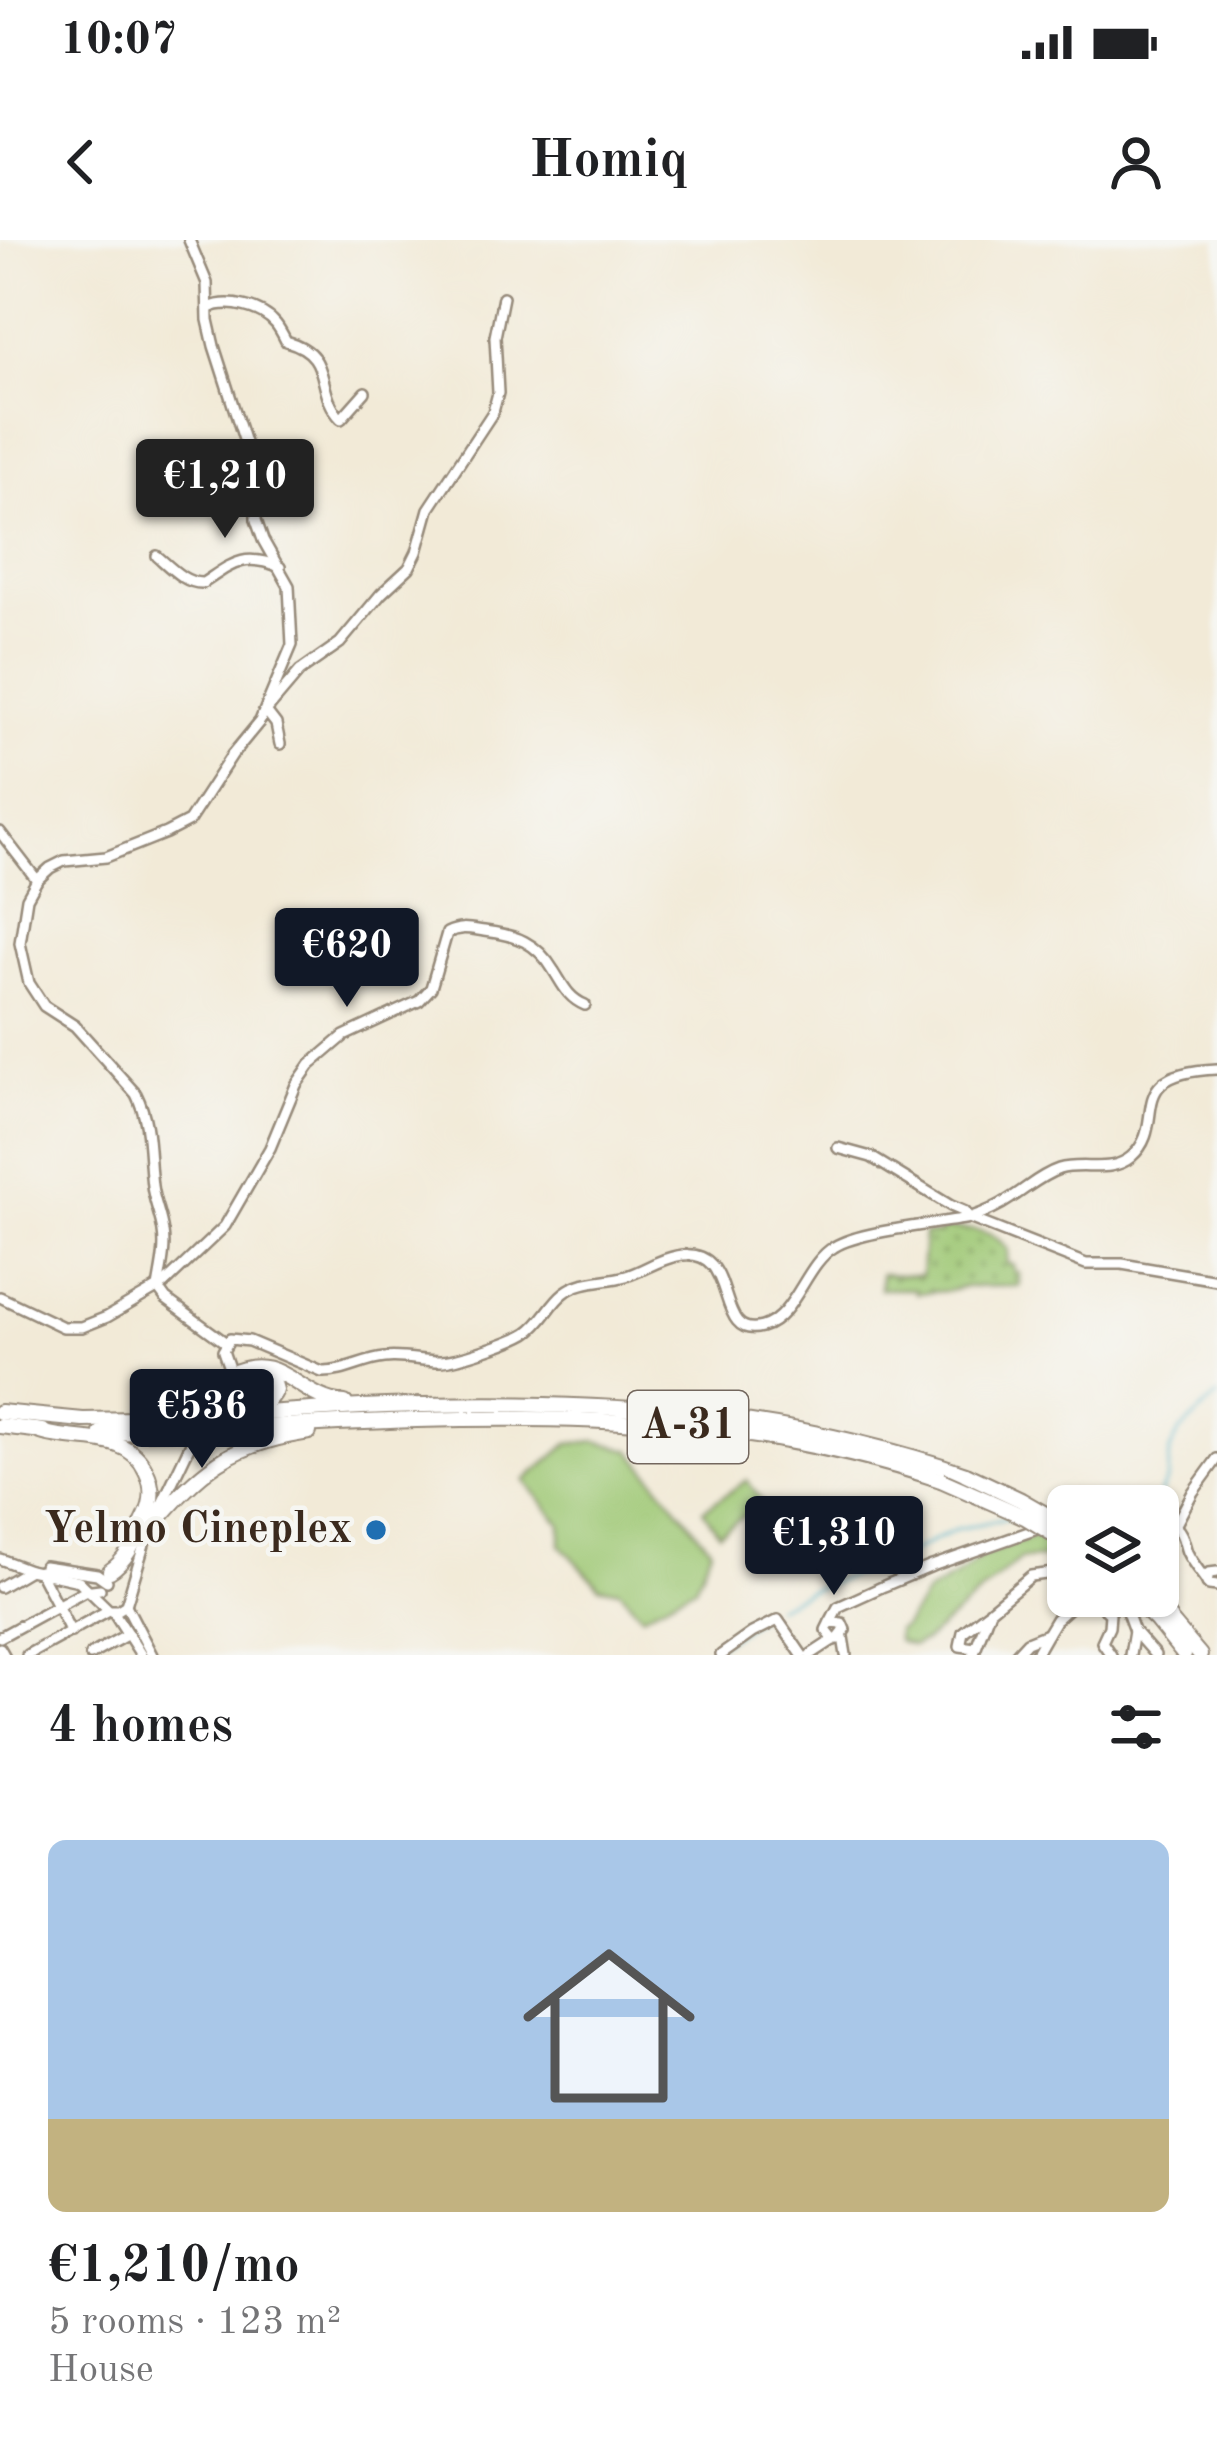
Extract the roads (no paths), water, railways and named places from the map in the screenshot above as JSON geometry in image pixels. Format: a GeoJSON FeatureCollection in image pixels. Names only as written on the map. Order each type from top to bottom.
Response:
{"type":"FeatureCollection","features":[{"type":"Feature","properties":{"kind":"highway"},"geometry":{"type":"LineString","coordinates":[[231,1374],[254,1366],[270,1367],[324,1399],[380,1406]]}},
{"type":"Feature","properties":{"kind":"highway"},"geometry":{"type":"LineString","coordinates":[[208,1423],[230,1410],[261,1406],[270,1399],[274,1380],[254,1366]]}},
{"type":"Feature","properties":{"kind":"highway","name":"A-31"},"geometry":{"type":"LineString","coordinates":[[0,1412],[188,1424],[380,1406],[641,1408],[813,1430],[904,1453],[966,1474],[1047,1515]]}},
{"type":"Feature","properties":{"kind":"highway","name":"A-31"},"geometry":{"type":"LineString","coordinates":[[208,1423],[560,1417],[737,1431],[822,1447],[940,1480],[1047,1530]]}},
{"type":"Feature","properties":{"kind":"highway"},"geometry":{"type":"LineString","coordinates":[[150,1529],[200,1474],[244,1448],[307,1432],[383,1423]]}},
{"type":"Feature","properties":{"kind":"highway","name":"A-31"},"geometry":{"type":"LineString","coordinates":[[0,1426],[135,1434],[188,1424]]}},
{"type":"Feature","properties":{"kind":"highway"},"geometry":{"type":"LineString","coordinates":[[35,1430],[51,1437],[107,1441],[124,1447],[146,1469],[152,1496],[148,1511],[125,1558],[104,1584]]}},
{"type":"Feature","properties":{"kind":"highway"},"geometry":{"type":"LineString","coordinates":[[1152,1617],[1184,1655]]}},
{"type":"Feature","properties":{"kind":"highway"},"geometry":{"type":"LineString","coordinates":[[1168,1617],[1201,1655]]}},
{"type":"Feature","properties":{"kind":"street"},"geometry":{"type":"LineString","coordinates":[[189,240],[207,284],[214,346],[256,477],[256,520],[289,586],[292,645],[266,711]]}},
{"type":"Feature","properties":{"kind":"street"},"geometry":{"type":"LineString","coordinates":[[27,1655],[126,1605],[142,1546],[213,1397],[231,1374],[225,1349],[158,1288],[164,1232],[152,1188],[149,1130],[142,1108],[136,1094],[75,1026],[44,1006],[29,983],[20,943],[27,898],[37,880],[64,860],[106,857],[189,821],[218,775],[300,670],[340,643],[409,568],[429,509],[493,412],[495,337],[503,297]]}},
{"type":"Feature","properties":{"kind":"street"},"geometry":{"type":"LineString","coordinates":[[209,308],[232,304],[260,312],[277,325],[286,341],[304,346],[319,362],[331,406],[341,419],[365,392]]}},
{"type":"Feature","properties":{"kind":"street"},"geometry":{"type":"LineString","coordinates":[[158,556],[194,584],[203,583],[232,562],[248,559],[280,567]]}},
{"type":"Feature","properties":{"kind":"street"},"geometry":{"type":"LineString","coordinates":[[266,711],[277,724],[280,744]]}},
{"type":"Feature","properties":{"kind":"street"},"geometry":{"type":"LineString","coordinates":[[0,832],[37,880]]}},
{"type":"Feature","properties":{"kind":"street"},"geometry":{"type":"LineString","coordinates":[[0,1298],[63,1327],[82,1327],[158,1288],[225,1226],[310,1065],[344,1036],[418,1001],[431,988],[447,933],[457,928],[513,935],[546,958],[563,987],[585,1006]]}},
{"type":"Feature","properties":{"kind":"street"},"geometry":{"type":"LineString","coordinates":[[225,1349],[233,1338],[242,1339],[312,1369],[332,1372],[382,1358],[450,1360],[527,1333],[563,1293],[578,1285],[628,1276],[673,1256],[692,1254],[707,1259],[719,1272],[734,1320],[746,1327],[765,1327],[780,1317],[832,1247],[852,1239],[969,1218],[1065,1167],[1122,1163],[1142,1144],[1150,1103],[1166,1080],[1189,1070],[1217,1069]]}},
{"type":"Feature","properties":{"kind":"street"},"geometry":{"type":"LineString","coordinates":[[838,1148],[871,1156],[969,1218],[1086,1264],[1122,1264],[1217,1280]]}},
{"type":"Feature","properties":{"kind":"street"},"geometry":{"type":"LineString","coordinates":[[1179,1518],[1217,1460]]}},
{"type":"Feature","properties":{"kind":"street"},"geometry":{"type":"LineString","coordinates":[[835,1622],[838,1607],[1047,1525]]}},
{"type":"Feature","properties":{"kind":"street"},"geometry":{"type":"LineString","coordinates":[[1179,1530],[1189,1557],[1213,1587]]}},
{"type":"Feature","properties":{"kind":"street"},"geometry":{"type":"LineString","coordinates":[[0,1636],[104,1584],[142,1546]]}},
{"type":"Feature","properties":{"kind":"street"},"geometry":{"type":"LineString","coordinates":[[0,1558],[97,1574],[104,1584],[102,1605],[111,1610],[141,1655]]}},
{"type":"Feature","properties":{"kind":"street"},"geometry":{"type":"LineString","coordinates":[[0,1558],[80,1581],[123,1582],[129,1589]]}},
{"type":"Feature","properties":{"kind":"street"},"geometry":{"type":"LineString","coordinates":[[1198,1566],[1216,1572]]}},
{"type":"Feature","properties":{"kind":"street"},"geometry":{"type":"LineString","coordinates":[[0,1587],[34,1570]]}},
{"type":"Feature","properties":{"kind":"street"},"geometry":{"type":"LineString","coordinates":[[34,1570],[71,1631]]}},
{"type":"Feature","properties":{"kind":"street"},"geometry":{"type":"LineString","coordinates":[[1213,1587],[1207,1575],[1216,1572]]}},
{"type":"Feature","properties":{"kind":"street"},"geometry":{"type":"LineString","coordinates":[[990,1610],[974,1652],[960,1646],[963,1631],[1031,1576],[1047,1574]]}},
{"type":"Feature","properties":{"kind":"street"},"geometry":{"type":"LineString","coordinates":[[126,1605],[152,1655]]}},
{"type":"Feature","properties":{"kind":"street"},"geometry":{"type":"LineString","coordinates":[[1035,1655],[1060,1617]]}},
{"type":"Feature","properties":{"kind":"street"},"geometry":{"type":"LineString","coordinates":[[1110,1617],[1102,1642],[1111,1655]]}},
{"type":"Feature","properties":{"kind":"street"},"geometry":{"type":"LineString","coordinates":[[1129,1617],[1134,1631],[1155,1655]]}},
{"type":"Feature","properties":{"kind":"street"},"geometry":{"type":"LineString","coordinates":[[722,1655],[778,1620],[806,1655],[839,1642]]}},
{"type":"Feature","properties":{"kind":"street"},"geometry":{"type":"LineString","coordinates":[[835,1622],[845,1626],[839,1642],[827,1626],[835,1622]]}},
{"type":"Feature","properties":{"kind":"street"},"geometry":{"type":"LineString","coordinates":[[1130,1655],[1134,1631]]}},
{"type":"Feature","properties":{"kind":"street"},"geometry":{"type":"LineString","coordinates":[[90,1655],[128,1634]]}},
{"type":"Feature","properties":{"kind":"street"},"geometry":{"type":"LineString","coordinates":[[1015,1655],[1027,1642],[1047,1634]]}},
{"type":"Feature","properties":{"kind":"waterway"},"geometry":{"type":"LineString","coordinates":[[1164,1485],[1170,1450],[1179,1433],[1217,1396]]}},
{"type":"Feature","properties":{"kind":"waterway"},"geometry":{"type":"LineString","coordinates":[[775,1607],[902,1557],[957,1529],[1013,1517]]}},
{"type":"Feature","properties":{"kind":"waterway"},"geometry":{"type":"LineString","coordinates":[[704,1655],[762,1615]]}},
{"type":"Feature","properties":{"kind":"place","name":"Yelmo Cineplex"},"geometry":{"type":"Point","coordinates":[376,1530]}}]}
